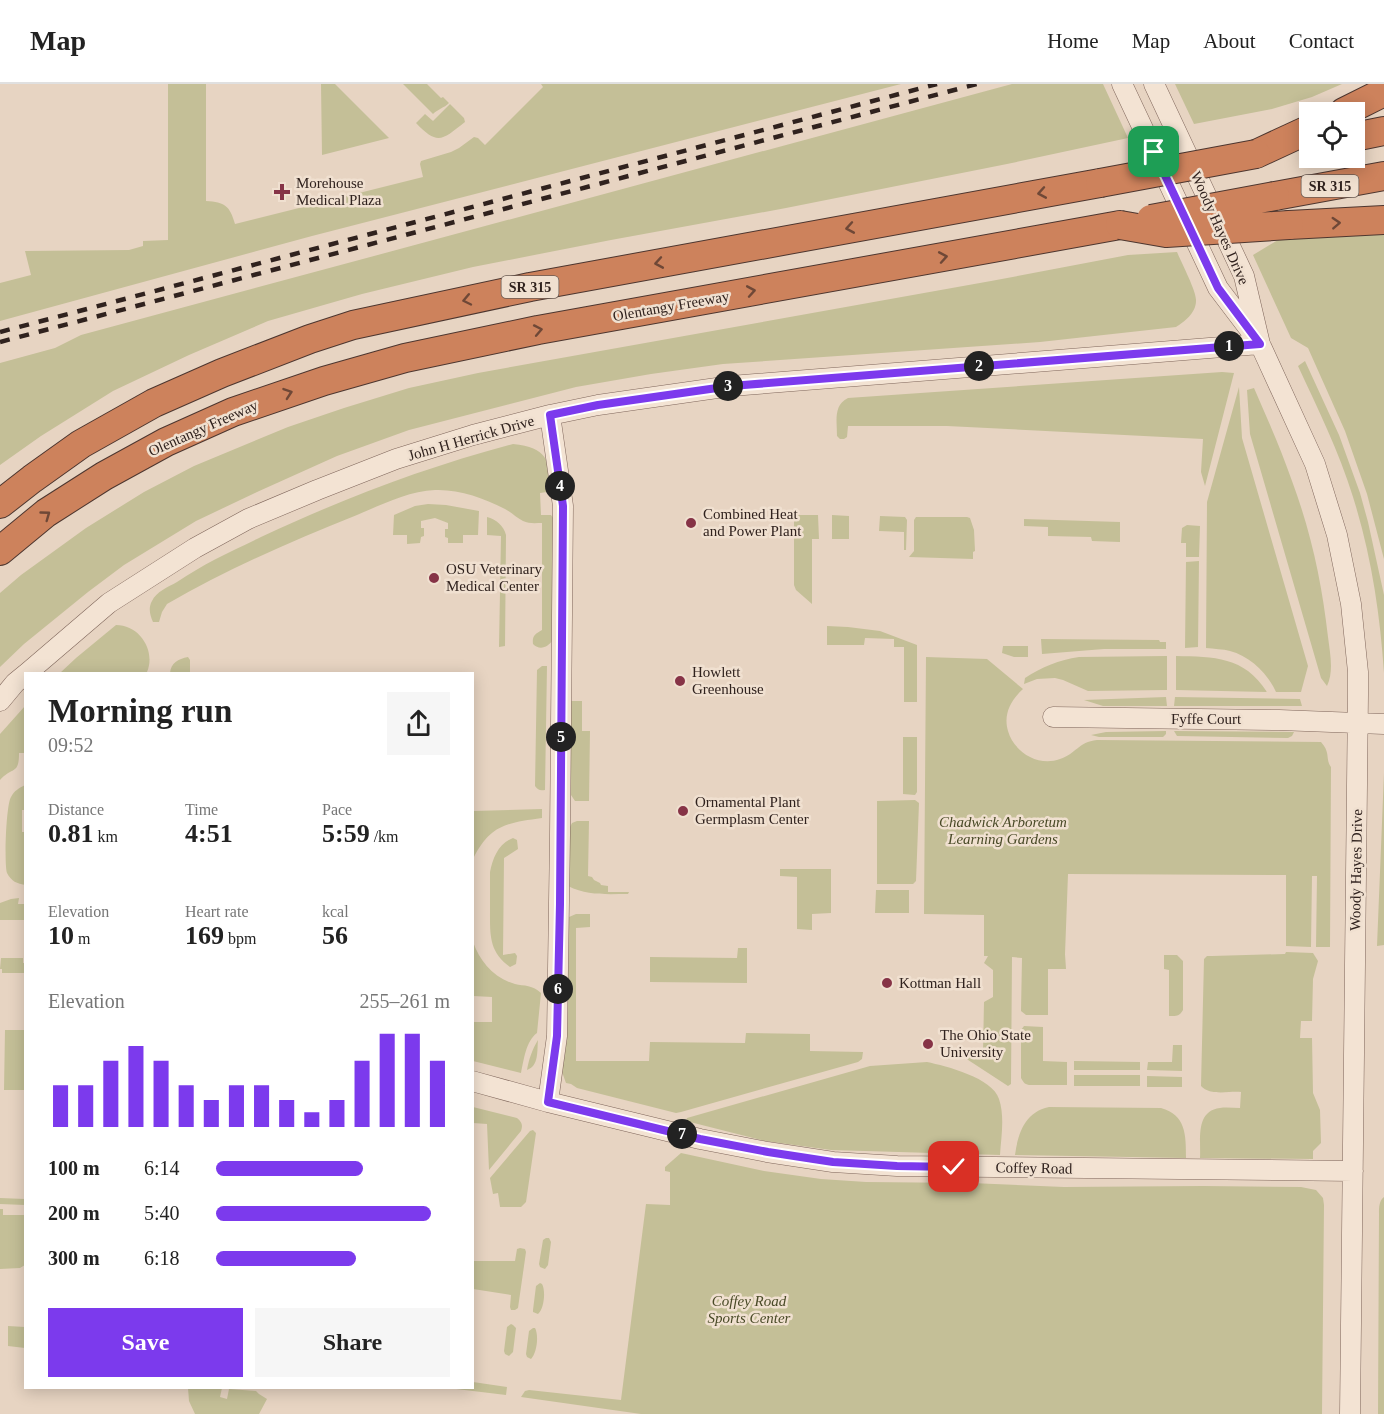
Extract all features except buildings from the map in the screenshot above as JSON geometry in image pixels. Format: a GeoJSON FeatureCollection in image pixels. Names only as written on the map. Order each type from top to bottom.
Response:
{"type":"FeatureCollection","features":[{"type":"Feature","properties":{"kind":"highway"},"geometry":{"type":"LineString","coordinates":[[1364,102],[1384,92]]}},
{"type":"Feature","properties":{"kind":"highway"},"geometry":{"type":"LineString","coordinates":[[1365,134],[1384,131]]}},
{"type":"Feature","properties":{"kind":"highway"},"geometry":{"type":"LineString","coordinates":[[1256,154],[1299,134]]}},
{"type":"Feature","properties":{"kind":"highway","name":"SR 315"},"geometry":{"type":"LineString","coordinates":[[0,504],[81,444],[154,403],[222,373],[353,325],[530,287],[1299,147]]}},
{"type":"Feature","properties":{"kind":"highway","name":"Olentangy Freeway"},"geometry":{"type":"LineString","coordinates":[[0,551],[46,513],[104,476],[166,442],[233,412],[324,381],[405,358],[538,330],[1384,176]]}},
{"type":"Feature","properties":{"kind":"highway"},"geometry":{"type":"LineString","coordinates":[[1120,225],[1166,234],[1384,220]]}},
{"type":"Feature","properties":{"kind":"street","name":"Woody Hayes Drive"},"geometry":{"type":"LineString","coordinates":[[1122,84],[1218,288],[1260,344]]}},
{"type":"Feature","properties":{"kind":"street","name":"Woody Hayes Drive"},"geometry":{"type":"LineString","coordinates":[[1154,84],[1244,276],[1260,344],[1315,464],[1337,535],[1351,604],[1357,660],[1358,723],[1350,1414]]}},
{"type":"Feature","properties":{"kind":"street","name":"John H Herrick Drive"},"geometry":{"type":"LineString","coordinates":[[28,672],[109,603],[195,548],[248,519],[396,459],[473,435],[598,405],[731,386],[1260,344]]}},
{"type":"Feature","properties":{"kind":"street"},"geometry":{"type":"LineString","coordinates":[[548,1102],[557,1036],[563,506],[550,415]]}},
{"type":"Feature","properties":{"kind":"street","name":"John H Herrick Drive"},"geometry":{"type":"LineString","coordinates":[[0,701],[24,676]]}},
{"type":"Feature","properties":{"kind":"street","name":"Fyffe Court"},"geometry":{"type":"LineString","coordinates":[[1053,717],[1384,724]]}},
{"type":"Feature","properties":{"kind":"street","name":"Coffey Road"},"geometry":{"type":"LineString","coordinates":[[474,1082],[700,1139],[833,1162],[897,1166],[1353,1171]]}},
{"type":"Feature","properties":{"kind":"green space"},"geometry":{"type":"Polygon","coordinates":[[[168,84],[206,84],[206,201],[218,202],[226,206],[235,224],[423,177],[421,161],[451,152],[474,137],[485,145],[543,87],[541,84],[901,84],[312,236],[0,321],[0,283],[31,275],[25,251],[129,250],[143,246],[143,241],[168,240],[168,84]]]}},
{"type":"Feature","properties":{"kind":"green space"},"geometry":{"type":"Polygon","coordinates":[[[321,84],[335,84],[389,138],[322,155],[321,84]]]}},
{"type":"Feature","properties":{"kind":"green space"},"geometry":{"type":"Polygon","coordinates":[[[403,84],[427,84],[449,103],[433,114],[403,84]]]}},
{"type":"Feature","properties":{"kind":"green space"},"geometry":{"type":"Polygon","coordinates":[[[1012,84],[1103,84],[1128,138],[786,208],[473,267],[362,294],[268,321],[113,391],[0,465],[0,363],[55,348],[81,335],[1012,84]]]}},
{"type":"Feature","properties":{"kind":"green space"},"geometry":{"type":"Polygon","coordinates":[[[1175,84],[1342,84],[1312,97],[1272,109],[1194,124],[1175,84]]]}},
{"type":"Feature","properties":{"kind":"green space"},"geometry":{"type":"Polygon","coordinates":[[[450,104],[465,122],[451,133],[435,138],[416,123],[425,114],[433,121],[450,104]]]}},
{"type":"Feature","properties":{"kind":"green space"},"geometry":{"type":"Polygon","coordinates":[[[1354,233],[1384,235],[1384,559],[1367,494],[1345,431],[1308,348],[1291,338],[1253,255],[1278,240],[1354,233]]]}},
{"type":"Feature","properties":{"kind":"green space"},"geometry":{"type":"Polygon","coordinates":[[[1177,252],[1196,301],[1192,313],[1176,327],[1040,342],[723,364],[576,387],[409,430],[337,456],[196,521],[124,565],[24,644],[0,667],[0,593],[21,575],[86,528],[144,492],[194,466],[288,427],[409,388],[478,373],[1128,255],[1177,252]]]}},
{"type":"Feature","properties":{"kind":"green space"},"geometry":{"type":"Polygon","coordinates":[[[1305,361],[1339,435],[1368,522],[1384,595],[1384,673],[1377,606],[1365,540],[1341,464],[1298,366],[1305,361]]]}},
{"type":"Feature","properties":{"kind":"green space"},"geometry":{"type":"Polygon","coordinates":[[[1234,373],[1205,486],[1201,472],[1203,439],[947,426],[848,426],[847,437],[840,439],[837,436],[838,409],[848,398],[1234,373]]]}},
{"type":"Feature","properties":{"kind":"green space"},"geometry":{"type":"Polygon","coordinates":[[[1239,387],[1242,438],[1308,666],[1301,692],[1276,692],[1263,672],[1251,661],[1227,650],[1206,648],[1207,502],[1239,387]]]}},
{"type":"Feature","properties":{"kind":"green space"},"geometry":{"type":"Polygon","coordinates":[[[1254,388],[1288,469],[1315,558],[1323,597],[1330,656],[1331,668],[1327,686],[1321,678],[1250,434],[1247,390],[1254,388]]]}},
{"type":"Feature","properties":{"kind":"green space"},"geometry":{"type":"Polygon","coordinates":[[[513,444],[540,452],[548,463],[554,491],[540,493],[541,515],[551,515],[554,519],[553,640],[549,645],[541,648],[533,644],[534,636],[542,630],[542,523],[525,522],[488,501],[444,490],[425,491],[395,499],[260,556],[167,604],[159,622],[153,622],[150,606],[156,595],[197,569],[261,537],[385,485],[513,444]]]}},
{"type":"Feature","properties":{"kind":"green space"},"geometry":{"type":"Polygon","coordinates":[[[428,504],[479,511],[478,535],[463,535],[463,543],[448,543],[445,529],[448,529],[448,523],[435,518],[421,521],[424,536],[421,537],[420,543],[407,544],[407,535],[393,535],[394,515],[415,506],[428,504]]]}},
{"type":"Feature","properties":{"kind":"green space"},"geometry":{"type":"Polygon","coordinates":[[[794,515],[818,515],[819,539],[812,539],[812,604],[796,590],[794,585],[794,515]]]}},
{"type":"Feature","properties":{"kind":"green space"},"geometry":{"type":"Polygon","coordinates":[[[832,515],[849,516],[849,539],[832,539],[832,515]]]}},
{"type":"Feature","properties":{"kind":"green space"},"geometry":{"type":"Polygon","coordinates":[[[880,516],[905,517],[907,520],[906,550],[904,550],[904,532],[879,531],[880,516]]]}},
{"type":"Feature","properties":{"kind":"green space"},"geometry":{"type":"Polygon","coordinates":[[[487,517],[499,523],[506,535],[505,646],[499,647],[501,536],[487,535],[487,517]]]}},
{"type":"Feature","properties":{"kind":"green space"},"geometry":{"type":"Polygon","coordinates":[[[916,517],[970,518],[974,530],[973,559],[909,557],[914,551],[914,520],[916,517]]]}},
{"type":"Feature","properties":{"kind":"green space"},"geometry":{"type":"Polygon","coordinates":[[[1024,519],[1120,522],[1120,542],[1092,541],[1091,537],[1048,536],[1048,527],[1024,526],[1024,519]]]}},
{"type":"Feature","properties":{"kind":"green space"},"geometry":{"type":"Polygon","coordinates":[[[1187,525],[1200,526],[1199,557],[1186,557],[1186,543],[1181,543],[1182,528],[1187,525]]]}},
{"type":"Feature","properties":{"kind":"green space"},"geometry":{"type":"Polygon","coordinates":[[[1199,561],[1198,647],[1185,648],[1186,562],[1199,561]]]}},
{"type":"Feature","properties":{"kind":"green space"},"geometry":{"type":"Polygon","coordinates":[[[116,625],[125,626],[139,634],[147,648],[149,664],[147,672],[61,672],[116,625]]]}},
{"type":"Feature","properties":{"kind":"green space"},"geometry":{"type":"Polygon","coordinates":[[[827,626],[880,631],[917,645],[917,702],[904,702],[904,647],[894,647],[894,639],[865,638],[864,645],[827,645],[827,626]]]}},
{"type":"Feature","properties":{"kind":"green space"},"geometry":{"type":"Polygon","coordinates":[[[1041,639],[1159,640],[1166,642],[1166,649],[1104,649],[1042,654],[1041,639]]]}},
{"type":"Feature","properties":{"kind":"green space"},"geometry":{"type":"Polygon","coordinates":[[[1003,646],[1028,646],[1028,657],[1014,657],[1002,653],[1003,646]]]}},
{"type":"Feature","properties":{"kind":"green space"},"geometry":{"type":"Polygon","coordinates":[[[1167,656],[1167,690],[1088,691],[1055,678],[1037,679],[1024,684],[1025,678],[1038,670],[1072,658],[1167,656]]]}},
{"type":"Feature","properties":{"kind":"green space"},"geometry":{"type":"Polygon","coordinates":[[[1176,656],[1215,658],[1238,665],[1258,680],[1267,692],[1176,690],[1176,656]]]}},
{"type":"Feature","properties":{"kind":"green space"},"geometry":{"type":"Polygon","coordinates":[[[188,657],[190,672],[170,672],[176,662],[188,657]]]}},
{"type":"Feature","properties":{"kind":"green space","name":"Chadwick Arboretum Learning Gardens"},"geometry":{"type":"Polygon","coordinates":[[[926,657],[987,659],[1023,689],[1007,713],[1008,731],[1011,739],[1021,751],[1043,761],[1060,759],[1085,743],[1097,740],[1321,742],[1326,749],[1331,767],[1330,947],[1316,947],[1317,876],[1312,876],[1311,947],[1286,946],[1286,875],[1068,874],[1066,969],[1048,969],[1048,1015],[1026,1015],[1021,1011],[1022,958],[1012,957],[1011,1084],[1008,1086],[962,1056],[961,1053],[983,1053],[984,1002],[993,997],[993,970],[984,963],[988,956],[984,956],[984,915],[924,914],[926,657]]]}},
{"type":"Feature","properties":{"kind":"green space"},"geometry":{"type":"Polygon","coordinates":[[[542,666],[547,666],[545,790],[535,786],[537,670],[542,666]]]}},
{"type":"Feature","properties":{"kind":"green space"},"geometry":{"type":"Polygon","coordinates":[[[1166,697],[1167,706],[1103,706],[1084,700],[1166,697]]]}},
{"type":"Feature","properties":{"kind":"green space"},"geometry":{"type":"Polygon","coordinates":[[[1175,697],[1300,699],[1302,706],[1174,706],[1175,697]]]}},
{"type":"Feature","properties":{"kind":"green space"},"geometry":{"type":"Polygon","coordinates":[[[571,701],[582,701],[582,731],[590,731],[589,801],[575,801],[571,795],[571,701]]]}},
{"type":"Feature","properties":{"kind":"green space"},"geometry":{"type":"Polygon","coordinates":[[[24,707],[24,753],[19,753],[16,768],[0,780],[0,734],[24,707]]]}},
{"type":"Feature","properties":{"kind":"green space"},"geometry":{"type":"Polygon","coordinates":[[[1166,731],[1163,737],[1091,735],[1106,732],[1166,731]]]}},
{"type":"Feature","properties":{"kind":"green space"},"geometry":{"type":"Polygon","coordinates":[[[1174,731],[1294,732],[1288,738],[1177,736],[1174,731]]]}},
{"type":"Feature","properties":{"kind":"green space"},"geometry":{"type":"Polygon","coordinates":[[[903,737],[917,737],[917,792],[915,795],[903,794],[903,737]]]}},
{"type":"Feature","properties":{"kind":"green space"},"geometry":{"type":"Polygon","coordinates":[[[1384,773],[1384,945],[1377,946],[1384,773]]]}},
{"type":"Feature","properties":{"kind":"green space"},"geometry":{"type":"Polygon","coordinates":[[[24,786],[22,832],[24,832],[24,885],[15,882],[9,876],[6,858],[9,802],[24,786]]]}},
{"type":"Feature","properties":{"kind":"green space"},"geometry":{"type":"Polygon","coordinates":[[[915,800],[919,803],[916,881],[913,884],[877,884],[877,801],[915,800]]]}},
{"type":"Feature","properties":{"kind":"green space"},"geometry":{"type":"Polygon","coordinates":[[[542,809],[542,818],[509,824],[493,832],[474,857],[474,811],[542,809]]]}},
{"type":"Feature","properties":{"kind":"green space"},"geometry":{"type":"Polygon","coordinates":[[[577,821],[589,821],[588,876],[601,885],[608,886],[608,892],[629,892],[628,894],[590,893],[568,886],[570,827],[577,821]]]}},
{"type":"Feature","properties":{"kind":"green space"},"geometry":{"type":"Polygon","coordinates":[[[513,838],[517,840],[518,849],[504,858],[503,955],[515,953],[517,956],[516,964],[510,967],[498,955],[492,942],[490,872],[497,852],[503,844],[513,838]]]}},
{"type":"Feature","properties":{"kind":"green space"},"geometry":{"type":"Polygon","coordinates":[[[780,869],[831,869],[831,913],[812,914],[812,930],[797,929],[797,877],[780,876],[780,869]]]}},
{"type":"Feature","properties":{"kind":"green space"},"geometry":{"type":"Polygon","coordinates":[[[876,890],[909,890],[909,913],[875,913],[876,890]]]}},
{"type":"Feature","properties":{"kind":"green space"},"geometry":{"type":"Polygon","coordinates":[[[19,898],[18,904],[24,904],[24,920],[0,920],[0,903],[19,898]]]}},
{"type":"Feature","properties":{"kind":"green space"},"geometry":{"type":"Polygon","coordinates":[[[576,914],[590,914],[590,927],[576,928],[576,1061],[649,1061],[650,1042],[745,1043],[746,1033],[810,1034],[810,1051],[863,1052],[862,1059],[676,1113],[577,1088],[566,1083],[562,1072],[567,1038],[569,917],[576,914]]]}},
{"type":"Feature","properties":{"kind":"green space"},"geometry":{"type":"Polygon","coordinates":[[[474,944],[488,968],[500,978],[532,987],[541,993],[537,1033],[528,1045],[521,1073],[474,1061],[474,1022],[492,1022],[492,997],[474,996],[474,944]]]}},
{"type":"Feature","properties":{"kind":"green space"},"geometry":{"type":"Polygon","coordinates":[[[738,948],[747,948],[747,983],[650,982],[650,957],[737,958],[738,948]]]}},
{"type":"Feature","properties":{"kind":"green space"},"geometry":{"type":"Polygon","coordinates":[[[1286,952],[1313,953],[1318,961],[1313,979],[1312,1021],[1301,1021],[1300,1038],[1312,1038],[1313,1093],[1320,1110],[1321,1143],[1313,1151],[1313,1159],[1200,1158],[1201,1127],[1206,1115],[1220,1108],[1240,1108],[1241,1092],[1214,1092],[1201,1086],[1204,959],[1207,956],[1285,954],[1286,952]]]}},
{"type":"Feature","properties":{"kind":"green space"},"geometry":{"type":"Polygon","coordinates":[[[1164,955],[1177,955],[1183,961],[1183,1010],[1177,1016],[1169,1016],[1169,970],[1164,969],[1164,955]]]}},
{"type":"Feature","properties":{"kind":"green space"},"geometry":{"type":"Polygon","coordinates":[[[1,958],[23,958],[24,973],[2,973],[1,958]]]}},
{"type":"Feature","properties":{"kind":"green space"},"geometry":{"type":"Polygon","coordinates":[[[1024,1026],[1043,1027],[1043,1061],[1067,1062],[1067,1085],[1029,1085],[1023,1081],[1021,1078],[1021,1030],[1024,1026]]]}},
{"type":"Feature","properties":{"kind":"green space"},"geometry":{"type":"Polygon","coordinates":[[[5,1030],[24,1030],[24,1090],[4,1090],[5,1030]]]}},
{"type":"Feature","properties":{"kind":"green space"},"geometry":{"type":"Polygon","coordinates":[[[538,1040],[534,1065],[527,1070],[531,1055],[538,1040]]]}},
{"type":"Feature","properties":{"kind":"green space"},"geometry":{"type":"Polygon","coordinates":[[[1173,1045],[1182,1045],[1182,1071],[1147,1070],[1148,1062],[1172,1062],[1173,1045]]]}},
{"type":"Feature","properties":{"kind":"green space"},"geometry":{"type":"Polygon","coordinates":[[[1074,1061],[1140,1062],[1140,1070],[1074,1070],[1074,1061]]]}},
{"type":"Feature","properties":{"kind":"green space"},"geometry":{"type":"Polygon","coordinates":[[[927,1062],[968,1074],[988,1085],[995,1092],[1002,1113],[1000,1155],[831,1150],[765,1141],[686,1121],[687,1118],[870,1066],[927,1062]]]}},
{"type":"Feature","properties":{"kind":"green space"},"geometry":{"type":"Polygon","coordinates":[[[1074,1075],[1140,1075],[1140,1086],[1074,1086],[1074,1075]]]}},
{"type":"Feature","properties":{"kind":"green space"},"geometry":{"type":"Polygon","coordinates":[[[1147,1076],[1182,1077],[1182,1087],[1147,1087],[1147,1076]]]}},
{"type":"Feature","properties":{"kind":"green space"},"geometry":{"type":"Polygon","coordinates":[[[474,1107],[517,1118],[522,1124],[521,1131],[489,1170],[487,1124],[474,1123],[474,1107]]]}},
{"type":"Feature","properties":{"kind":"green space"},"geometry":{"type":"Polygon","coordinates":[[[1049,1107],[1161,1108],[1175,1116],[1183,1127],[1186,1158],[1015,1155],[1018,1139],[1028,1119],[1049,1107]]]}},
{"type":"Feature","properties":{"kind":"green space"},"geometry":{"type":"Polygon","coordinates":[[[533,1130],[536,1133],[526,1202],[521,1207],[500,1207],[498,1193],[493,1194],[490,1178],[533,1130]]]}},
{"type":"Feature","properties":{"kind":"green space","name":"Coffey Road Sports Center"},"geometry":{"type":"Polygon","coordinates":[[[681,1153],[764,1171],[821,1179],[866,1182],[1064,1187],[1301,1187],[1316,1190],[1323,1198],[1324,1205],[1322,1414],[641,1414],[521,1397],[525,1391],[529,1390],[621,1400],[646,1204],[670,1205],[670,1172],[665,1171],[665,1167],[681,1153]]]}},
{"type":"Feature","properties":{"kind":"green space"},"geometry":{"type":"Polygon","coordinates":[[[1384,1197],[1384,1414],[1378,1414],[1379,1211],[1380,1202],[1384,1197]]]}},
{"type":"Feature","properties":{"kind":"green space"},"geometry":{"type":"Polygon","coordinates":[[[0,1198],[24,1199],[24,1205],[0,1204],[0,1198]]]}},
{"type":"Feature","properties":{"kind":"green space"},"geometry":{"type":"Polygon","coordinates":[[[0,1209],[3,1209],[3,1215],[24,1215],[24,1266],[20,1268],[0,1269],[0,1209]]]}},
{"type":"Feature","properties":{"kind":"green space"},"geometry":{"type":"Polygon","coordinates":[[[549,1238],[551,1242],[548,1265],[545,1269],[539,1264],[543,1240],[549,1238]]]}},
{"type":"Feature","properties":{"kind":"green space"},"geometry":{"type":"Polygon","coordinates":[[[517,1249],[525,1249],[526,1252],[518,1308],[511,1310],[511,1295],[474,1289],[474,1261],[515,1261],[517,1249]]]}},
{"type":"Feature","properties":{"kind":"green space"},"geometry":{"type":"Polygon","coordinates":[[[540,1283],[544,1295],[542,1308],[538,1314],[533,1310],[536,1286],[540,1283]]]}},
{"type":"Feature","properties":{"kind":"green space"},"geometry":{"type":"Polygon","coordinates":[[[511,1324],[516,1328],[513,1352],[509,1356],[504,1351],[507,1327],[511,1324]]]}},
{"type":"Feature","properties":{"kind":"green space"},"geometry":{"type":"Polygon","coordinates":[[[8,1326],[24,1327],[24,1348],[8,1346],[8,1326]]]}},
{"type":"Feature","properties":{"kind":"green space"},"geometry":{"type":"Polygon","coordinates":[[[535,1328],[537,1339],[535,1353],[531,1359],[526,1354],[529,1331],[535,1328]]]}},
{"type":"Feature","properties":{"kind":"green space"},"geometry":{"type":"Polygon","coordinates":[[[474,1382],[507,1387],[506,1395],[456,1389],[474,1389],[474,1382]]]}},
{"type":"Feature","properties":{"kind":"green space"},"geometry":{"type":"Polygon","coordinates":[[[188,1389],[222,1389],[220,1397],[227,1399],[229,1389],[256,1391],[267,1399],[259,1414],[195,1414],[189,1401],[188,1389]]]}},
{"type":"Feature","properties":{"kind":"railway"},"geometry":{"type":"LineString","coordinates":[[0,332],[937,84]]}},
{"type":"Feature","properties":{"kind":"railway"},"geometry":{"type":"LineString","coordinates":[[0,342],[977,84]]}},
{"type":"Feature","properties":{"kind":"place","name":"Morehouse Medical Plaza"},"geometry":{"type":"Point","coordinates":[282,192]}},
{"type":"Feature","properties":{"kind":"place","name":"Combined Heat and Power Plant"},"geometry":{"type":"Point","coordinates":[691,523]}},
{"type":"Feature","properties":{"kind":"place","name":"OSU Veterinary Medical Center"},"geometry":{"type":"Point","coordinates":[434,578]}},
{"type":"Feature","properties":{"kind":"place","name":"Howlett Greenhouse"},"geometry":{"type":"Point","coordinates":[680,681]}},
{"type":"Feature","properties":{"kind":"place","name":"Ornamental Plant Germplasm Center"},"geometry":{"type":"Point","coordinates":[683,811]}},
{"type":"Feature","properties":{"kind":"place","name":"Kottman Hall"},"geometry":{"type":"Point","coordinates":[887,983]}},
{"type":"Feature","properties":{"kind":"place","name":"The Ohio State University"},"geometry":{"type":"Point","coordinates":[928,1044]}},
{"type":"Feature","properties":{"kind":"route"},"geometry":{"type":"LineString","coordinates":[[954,1167],[833,1162],[768,1152],[700,1139],[548,1102],[557,1036],[563,506],[550,415],[598,405],[731,386],[1260,344],[1218,288],[1154,152]]}}]}
